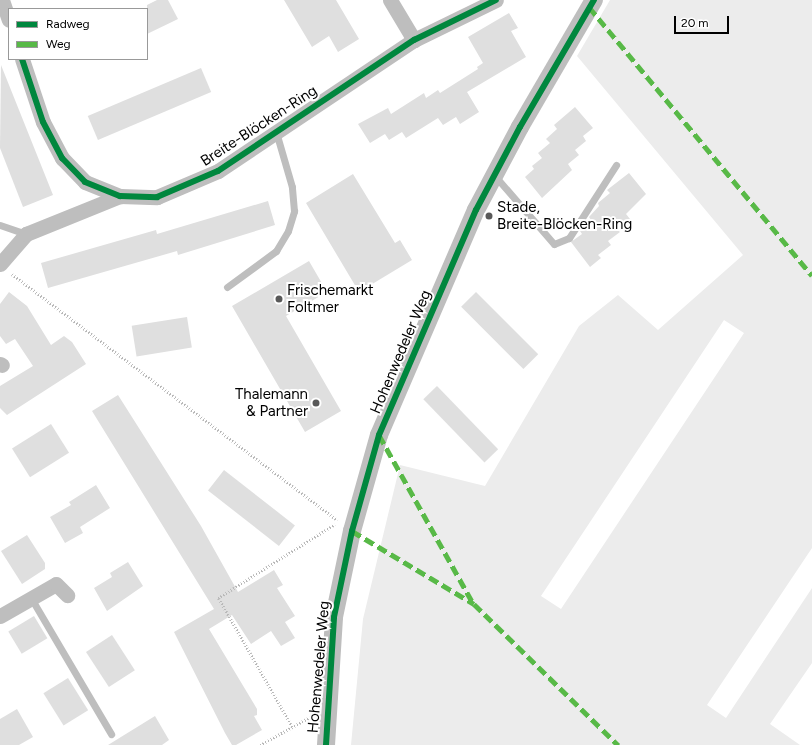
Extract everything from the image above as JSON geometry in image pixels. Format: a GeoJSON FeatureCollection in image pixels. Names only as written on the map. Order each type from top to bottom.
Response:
{"type":"FeatureCollection","features":[{"type":"Feature","properties":{"kind":"street"},"geometry":{"type":"LineString","coordinates":[[2,0],[8,17]]}},
{"type":"Feature","properties":{"kind":"street"},"geometry":{"type":"LineString","coordinates":[[390,0],[414,40]]}},
{"type":"Feature","properties":{"kind":"street","name":"Breite-Blöcken-Ring"},"geometry":{"type":"LineString","coordinates":[[22,60],[43,122],[62,158],[85,182],[120,196],[157,196],[218,171],[414,40],[496,0]]}},
{"type":"Feature","properties":{"kind":"street","name":"Hohenwedeler Weg"},"geometry":{"type":"LineString","coordinates":[[326,745],[334,617],[352,531],[379,435],[494,174],[589,2]]}},
{"type":"Feature","properties":{"kind":"street"},"geometry":{"type":"LineString","coordinates":[[3,266],[26,234],[120,196]]}},
{"type":"Feature","properties":{"kind":"street"},"geometry":{"type":"LineString","coordinates":[[0,616],[56,584],[68,595]]}},
{"type":"Feature","properties":{"kind":"lane"},"geometry":{"type":"LineString","coordinates":[[226,287],[276,252],[288,231],[294,211],[292,187],[276,132]]}},
{"type":"Feature","properties":{"kind":"lane"},"geometry":{"type":"LineString","coordinates":[[494,174],[554,244],[569,238],[616,165]]}},
{"type":"Feature","properties":{"kind":"lane"},"geometry":{"type":"LineString","coordinates":[[0,224],[26,234]]}},
{"type":"Feature","properties":{"kind":"lane"},"geometry":{"type":"LineString","coordinates":[[31,598],[111,734]]}},
{"type":"Feature","properties":{"kind":"path"},"geometry":{"type":"LineString","coordinates":[[3,266],[339,521],[218,598],[292,727]]}},
{"type":"Feature","properties":{"kind":"path"},"geometry":{"type":"LineString","coordinates":[[260,745],[328,707]]}},
{"type":"Feature","properties":{"kind":"shaded area"},"geometry":{"type":"Polygon","coordinates":[[[610,0],[812,0],[812,548],[707,705],[726,718],[812,588],[812,663],[770,724],[800,745],[351,745],[363,619],[400,465],[485,486],[579,326],[618,295],[658,330],[743,255],[577,56],[610,0]],[[724,320],[541,596],[561,609],[744,333],[724,320]]]}},
{"type":"Feature","properties":{"kind":"building"},"geometry":{"type":"Polygon","coordinates":[[[157,0],[168,0],[178,19],[148,34],[147,5],[157,0]]]}},
{"type":"Feature","properties":{"kind":"building"},"geometry":{"type":"Polygon","coordinates":[[[284,0],[336,0],[359,39],[338,52],[329,36],[312,47],[284,0]]]}},
{"type":"Feature","properties":{"kind":"building"},"geometry":{"type":"Polygon","coordinates":[[[509,13],[518,28],[511,31],[526,57],[467,92],[479,112],[460,124],[456,117],[443,125],[438,118],[406,138],[402,132],[389,140],[385,134],[370,143],[358,124],[388,108],[391,114],[424,93],[426,98],[438,90],[440,93],[478,69],[477,67],[483,63],[468,37],[509,13]]]}},
{"type":"Feature","properties":{"kind":"building"},"geometry":{"type":"Polygon","coordinates":[[[1,65],[53,195],[23,207],[0,148],[1,65]]]}},
{"type":"Feature","properties":{"kind":"building"},"geometry":{"type":"Polygon","coordinates":[[[201,68],[211,92],[98,140],[88,116],[201,68]]]}},
{"type":"Feature","properties":{"kind":"building"},"geometry":{"type":"Polygon","coordinates":[[[575,107],[593,128],[583,136],[586,141],[575,150],[579,155],[568,164],[572,170],[542,198],[525,177],[534,169],[532,166],[542,158],[538,153],[550,143],[546,139],[557,129],[554,125],[575,107]]]}},
{"type":"Feature","properties":{"kind":"building"},"geometry":{"type":"Polygon","coordinates":[[[629,173],[646,194],[626,214],[630,219],[617,229],[620,232],[608,241],[611,245],[598,255],[601,258],[590,267],[571,242],[582,234],[580,231],[591,220],[589,217],[599,206],[598,203],[610,193],[607,190],[629,173]]]}},
{"type":"Feature","properties":{"kind":"building"},"geometry":{"type":"Polygon","coordinates":[[[353,174],[395,243],[400,240],[412,260],[359,292],[306,203],[353,174]]]}},
{"type":"Feature","properties":{"kind":"building"},"geometry":{"type":"Polygon","coordinates":[[[268,201],[275,225],[178,255],[177,251],[48,288],[41,263],[156,230],[157,234],[268,201]]]}},
{"type":"Feature","properties":{"kind":"building"},"geometry":{"type":"Polygon","coordinates":[[[309,261],[327,292],[286,316],[341,411],[305,432],[232,306],[309,261]]]}},
{"type":"Feature","properties":{"kind":"building"},"geometry":{"type":"Polygon","coordinates":[[[9,292],[27,306],[51,345],[64,336],[72,342],[86,364],[7,415],[0,408],[0,386],[33,366],[15,339],[6,344],[0,336],[0,304],[9,292]]]}},
{"type":"Feature","properties":{"kind":"building"},"geometry":{"type":"Polygon","coordinates":[[[476,292],[538,354],[523,369],[461,307],[476,292]]]}},
{"type":"Feature","properties":{"kind":"building"},"geometry":{"type":"Polygon","coordinates":[[[187,317],[192,348],[137,356],[132,326],[187,317]]]}},
{"type":"Feature","properties":{"kind":"building"},"geometry":{"type":"Polygon","coordinates":[[[437,386],[498,449],[484,463],[423,399],[437,386]]]}},
{"type":"Feature","properties":{"kind":"building"},"geometry":{"type":"Polygon","coordinates":[[[118,395],[201,526],[238,592],[274,570],[283,585],[277,588],[295,616],[285,622],[295,638],[281,646],[271,631],[251,644],[232,615],[209,629],[257,709],[257,715],[254,716],[262,730],[236,745],[232,745],[225,733],[174,632],[214,609],[92,411],[118,395]]]}},
{"type":"Feature","properties":{"kind":"building"},"geometry":{"type":"Polygon","coordinates":[[[51,424],[69,453],[30,477],[12,448],[51,424]]]}},
{"type":"Feature","properties":{"kind":"building"},"geometry":{"type":"Polygon","coordinates":[[[224,470],[295,525],[279,546],[208,490],[224,470]]]}},
{"type":"Feature","properties":{"kind":"building"},"geometry":{"type":"Polygon","coordinates":[[[96,485],[110,508],[80,527],[83,533],[65,543],[50,517],[71,505],[69,502],[96,485]]]}},
{"type":"Feature","properties":{"kind":"building"},"geometry":{"type":"Polygon","coordinates":[[[27,535],[45,563],[45,569],[22,584],[1,551],[27,535]]]}},
{"type":"Feature","properties":{"kind":"building"},"geometry":{"type":"Polygon","coordinates":[[[128,562],[143,586],[107,611],[94,588],[112,577],[110,573],[128,562]]]}},
{"type":"Feature","properties":{"kind":"building"},"geometry":{"type":"Polygon","coordinates":[[[34,616],[47,638],[22,654],[8,631],[34,616]]]}},
{"type":"Feature","properties":{"kind":"building"},"geometry":{"type":"Polygon","coordinates":[[[112,635],[135,670],[109,687],[86,652],[112,635]]]}},
{"type":"Feature","properties":{"kind":"building"},"geometry":{"type":"Polygon","coordinates":[[[68,678],[88,710],[64,726],[43,693],[68,678]]]}},
{"type":"Feature","properties":{"kind":"building"},"geometry":{"type":"Polygon","coordinates":[[[17,709],[33,737],[19,745],[0,745],[0,719],[17,709]]]}},
{"type":"Feature","properties":{"kind":"building"},"geometry":{"type":"Polygon","coordinates":[[[155,716],[169,740],[162,745],[108,745],[155,716]]]}},
{"type":"Feature","properties":{"kind":"marked path"},"geometry":{"type":"LineString","coordinates":[[589,7],[812,276]]}},
{"type":"Feature","properties":{"kind":"marked path"},"geometry":{"type":"LineString","coordinates":[[379,435],[473,603]]}},
{"type":"Feature","properties":{"kind":"marked path"},"geometry":{"type":"LineString","coordinates":[[352,531],[474,604],[618,745]]}},
{"type":"Feature","properties":{"kind":"cycle path"},"geometry":{"type":"LineString","coordinates":[[22,60],[43,122],[62,158],[85,182],[120,196],[157,197],[218,171],[414,40],[496,0]]}},
{"type":"Feature","properties":{"kind":"cycle path"},"geometry":{"type":"LineString","coordinates":[[326,745],[334,617],[352,531],[379,435],[476,210],[520,127],[594,0]]}},
{"type":"Feature","properties":{"kind":"place","name":"Stade, Breite-Blöcken-Ring"},"geometry":{"type":"Point","coordinates":[489,216]}},
{"type":"Feature","properties":{"kind":"place","name":"Frischemarkt Foltmer"},"geometry":{"type":"Point","coordinates":[279,299]}},
{"type":"Feature","properties":{"kind":"place","name":"Thalemann & Partner"},"geometry":{"type":"Point","coordinates":[316,403]}}]}
